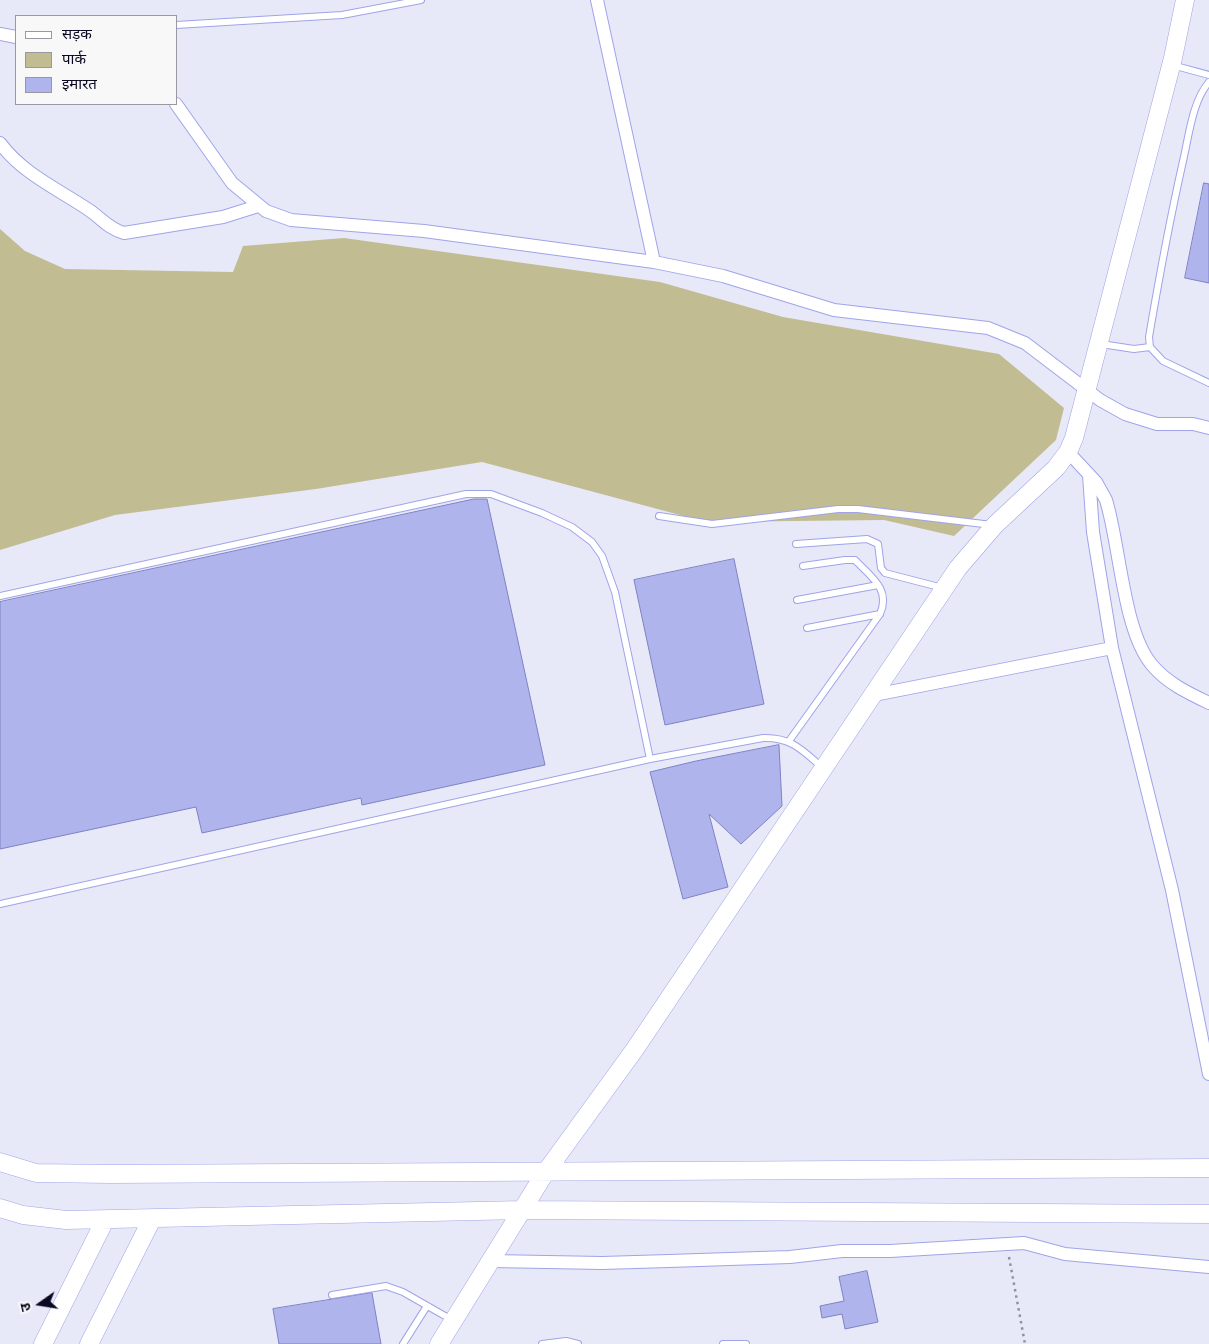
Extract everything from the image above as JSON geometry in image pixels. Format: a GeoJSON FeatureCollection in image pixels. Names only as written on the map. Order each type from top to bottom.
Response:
{"type":"FeatureCollection","features":[{"type":"Feature","properties":{"kind":"street"},"geometry":{"type":"LineString","coordinates":[[597,0],[654,262]]}},
{"type":"Feature","properties":{"kind":"street"},"geometry":{"type":"LineString","coordinates":[[439,1344],[545,1173],[636,1049],[945,589],[976,546],[1056,468],[1068,452],[1088,389],[1171,65],[1185,0]]}},
{"type":"Feature","properties":{"kind":"street"},"geometry":{"type":"LineString","coordinates":[[0,34],[15,36]]}},
{"type":"Feature","properties":{"kind":"street"},"geometry":{"type":"LineString","coordinates":[[177,105],[232,183],[258,206],[291,220],[440,233],[654,262],[723,276],[834,310],[994,330],[1025,343],[1114,409],[1145,421],[1168,425],[1193,424],[1209,428]]}},
{"type":"Feature","properties":{"kind":"street"},"geometry":{"type":"LineString","coordinates":[[0,143],[27,170],[96,214],[113,229],[124,233],[222,217],[258,206]]}},
{"type":"Feature","properties":{"kind":"street"},"geometry":{"type":"LineString","coordinates":[[1068,452],[1090,475],[1101,489],[1106,500],[1132,623],[1144,654],[1167,679],[1209,703]]}},
{"type":"Feature","properties":{"kind":"street"},"geometry":{"type":"LineString","coordinates":[[1090,475],[1093,532],[1112,648],[1172,890],[1209,1074]]}},
{"type":"Feature","properties":{"kind":"street"},"geometry":{"type":"LineString","coordinates":[[874,695],[1112,648]]}},
{"type":"Feature","properties":{"kind":"street"},"geometry":{"type":"LineString","coordinates":[[0,1162],[36,1173],[545,1173],[1209,1168]]}},
{"type":"Feature","properties":{"kind":"street"},"geometry":{"type":"LineString","coordinates":[[0,1208],[23,1215],[58,1219],[105,1220],[523,1210],[1209,1214]]}},
{"type":"Feature","properties":{"kind":"street"},"geometry":{"type":"LineString","coordinates":[[89,1344],[152,1219]]}},
{"type":"Feature","properties":{"kind":"street"},"geometry":{"type":"LineString","coordinates":[[43,1344],[105,1220]]}},
{"type":"Feature","properties":{"kind":"street"},"geometry":{"type":"LineString","coordinates":[[491,1261],[602,1263],[669,1261],[1024,1243],[1065,1254],[1209,1267]]}},
{"type":"Feature","properties":{"kind":"lane"},"geometry":{"type":"LineString","coordinates":[[178,25],[342,15],[421,0]]}},
{"type":"Feature","properties":{"kind":"lane"},"geometry":{"type":"LineString","coordinates":[[1171,65],[1209,75]]}},
{"type":"Feature","properties":{"kind":"lane"},"geometry":{"type":"LineString","coordinates":[[1209,82],[1197,103],[1167,231],[1149,337],[1150,347],[1163,361],[1209,382]]}},
{"type":"Feature","properties":{"kind":"lane"},"geometry":{"type":"LineString","coordinates":[[1099,344],[1134,349],[1150,347]]}},
{"type":"Feature","properties":{"kind":"lane"},"geometry":{"type":"LineString","coordinates":[[0,596],[466,494],[491,494],[509,499],[572,527],[592,542],[602,556],[614,592],[650,759]]}},
{"type":"Feature","properties":{"kind":"lane"},"geometry":{"type":"LineString","coordinates":[[659,516],[712,524],[838,509],[858,509],[995,526]]}},
{"type":"Feature","properties":{"kind":"lane"},"geometry":{"type":"LineString","coordinates":[[796,544],[868,539],[874,541],[880,550],[880,561],[884,573],[945,589]]}},
{"type":"Feature","properties":{"kind":"lane"},"geometry":{"type":"LineString","coordinates":[[789,741],[880,614],[884,600],[878,585],[855,560],[803,566]]}},
{"type":"Feature","properties":{"kind":"lane"},"geometry":{"type":"LineString","coordinates":[[797,600],[878,585]]}},
{"type":"Feature","properties":{"kind":"lane"},"geometry":{"type":"LineString","coordinates":[[806,628],[880,614]]}},
{"type":"Feature","properties":{"kind":"lane"},"geometry":{"type":"LineString","coordinates":[[0,904],[650,759],[763,738],[782,738],[789,741],[824,769]]}},
{"type":"Feature","properties":{"kind":"lane"},"geometry":{"type":"LineString","coordinates":[[332,1295],[386,1286],[454,1320]]}},
{"type":"Feature","properties":{"kind":"lane"},"geometry":{"type":"LineString","coordinates":[[403,1344],[426,1306]]}},
{"type":"Feature","properties":{"kind":"lane"},"geometry":{"type":"LineString","coordinates":[[542,1344],[566,1341],[578,1344]]}},
{"type":"Feature","properties":{"kind":"lane"},"geometry":{"type":"LineString","coordinates":[[723,1344],[746,1344]]}},
{"type":"Feature","properties":{"kind":"path"},"geometry":{"type":"LineString","coordinates":[[1007,1244],[1025,1344]]}},
{"type":"Feature","properties":{"kind":"green space"},"geometry":{"type":"Polygon","coordinates":[[[0,229],[25,251],[65,269],[233,272],[243,246],[344,238],[660,282],[783,317],[999,354],[1064,408],[1056,440],[954,536],[884,520],[706,522],[482,462],[316,489],[115,515],[0,550],[0,229]]]}},
{"type":"Feature","properties":{"kind":"building"},"geometry":{"type":"Polygon","coordinates":[[[1204,183],[1209,184],[1209,283],[1185,278],[1204,183]]]}},
{"type":"Feature","properties":{"kind":"building"},"geometry":{"type":"Polygon","coordinates":[[[474,499],[487,499],[545,765],[362,805],[361,798],[202,833],[196,807],[0,849],[0,602],[474,499]]]}},
{"type":"Feature","properties":{"kind":"building"},"geometry":{"type":"Polygon","coordinates":[[[734,559],[764,704],[665,725],[634,580],[734,559]]]}},
{"type":"Feature","properties":{"kind":"building"},"geometry":{"type":"Polygon","coordinates":[[[779,745],[782,806],[741,844],[709,814],[728,887],[683,899],[650,772],[779,745]]]}},
{"type":"Feature","properties":{"kind":"building"},"geometry":{"type":"Polygon","coordinates":[[[867,1271],[878,1322],[845,1329],[842,1314],[822,1318],[820,1306],[844,1301],[839,1277],[867,1271]]]}},
{"type":"Feature","properties":{"kind":"building"},"geometry":{"type":"Polygon","coordinates":[[[372,1293],[381,1344],[279,1344],[273,1309],[372,1293]]]}}]}
